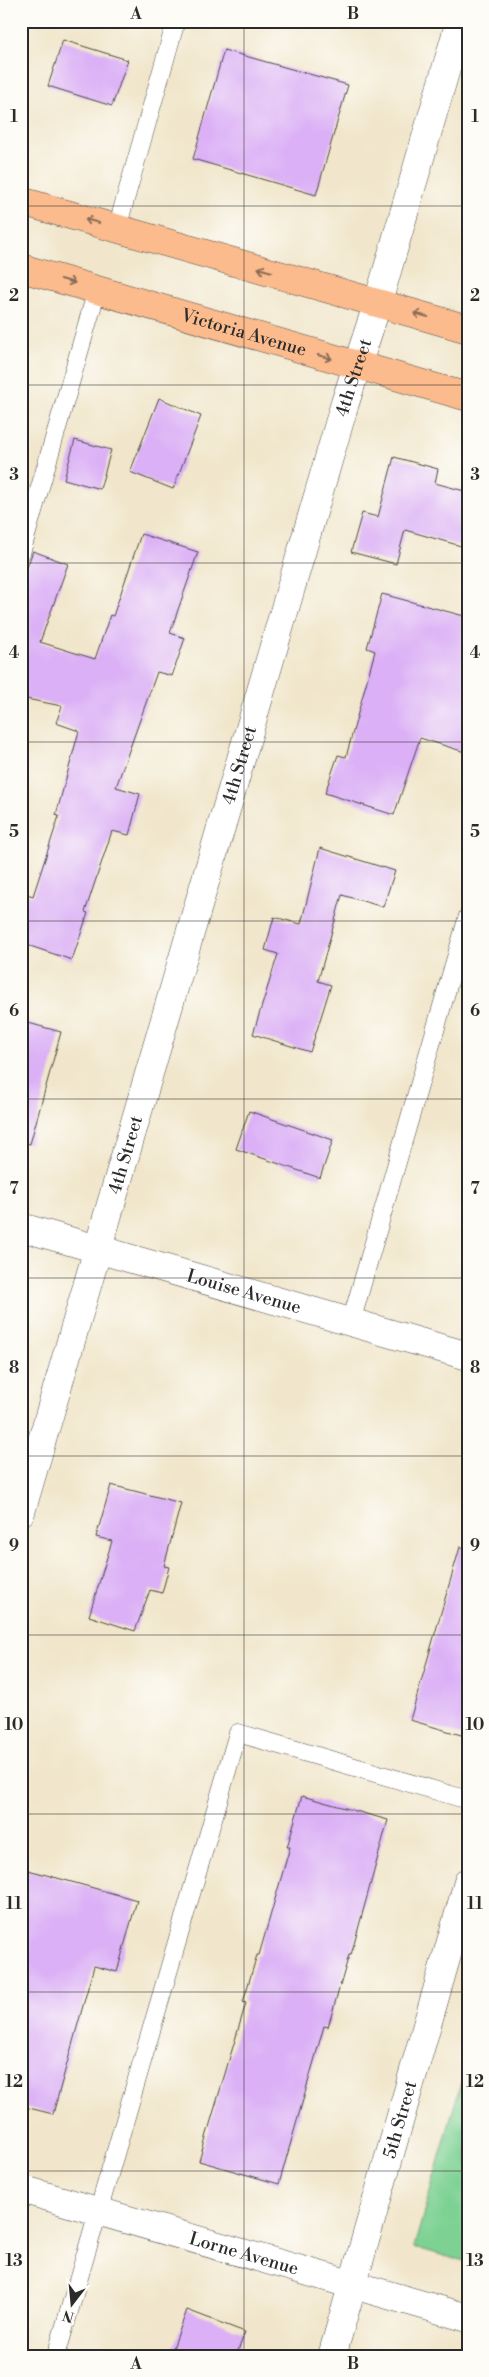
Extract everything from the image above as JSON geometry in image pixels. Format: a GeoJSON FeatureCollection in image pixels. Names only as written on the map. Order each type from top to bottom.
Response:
{"type":"FeatureCollection","features":[{"type":"Feature","properties":{"kind":"main road"},"geometry":{"type":"LineString","coordinates":[[21,201],[468,329]]}},
{"type":"Feature","properties":{"kind":"main road","name":"Victoria Avenue"},"geometry":{"type":"LineString","coordinates":[[21,268],[468,397]]}},
{"type":"Feature","properties":{"kind":"street","name":"4th Street"},"geometry":{"type":"LineString","coordinates":[[21,1512],[356,366],[378,302],[460,21]]}},
{"type":"Feature","properties":{"kind":"street","name":"Louise Avenue"},"geometry":{"type":"LineString","coordinates":[[21,1228],[468,1356]]}},
{"type":"Feature","properties":{"kind":"street","name":"5th Street"},"geometry":{"type":"LineString","coordinates":[[332,2356],[468,1882]]}},
{"type":"Feature","properties":{"kind":"street","name":"Lorne Avenue"},"geometry":{"type":"LineString","coordinates":[[21,2189],[468,2318]]}},
{"type":"Feature","properties":{"kind":"lane"},"geometry":{"type":"LineString","coordinates":[[118,228],[176,21]]}},
{"type":"Feature","properties":{"kind":"lane"},"geometry":{"type":"LineString","coordinates":[[21,553],[97,290]]}},
{"type":"Feature","properties":{"kind":"lane"},"geometry":{"type":"LineString","coordinates":[[351,1322],[468,916]]}},
{"type":"Feature","properties":{"kind":"lane"},"geometry":{"type":"LineString","coordinates":[[56,2356],[238,1733],[468,1800]]}},
{"type":"Feature","properties":{"kind":"green space"},"geometry":{"type":"Polygon","coordinates":[[[468,2058],[468,2263],[414,2247],[468,2058]]]}},
{"type":"Feature","properties":{"kind":"building"},"geometry":{"type":"Polygon","coordinates":[[[63,40],[128,60],[112,106],[48,86],[63,40]]]}},
{"type":"Feature","properties":{"kind":"building"},"geometry":{"type":"Polygon","coordinates":[[[224,50],[348,85],[316,195],[193,159],[224,50]]]}},
{"type":"Feature","properties":{"kind":"building"},"geometry":{"type":"Polygon","coordinates":[[[159,398],[201,416],[173,489],[130,472],[159,398]]]}},
{"type":"Feature","properties":{"kind":"building"},"geometry":{"type":"Polygon","coordinates":[[[75,440],[111,450],[100,489],[64,479],[75,440]]]}},
{"type":"Feature","properties":{"kind":"building"},"geometry":{"type":"Polygon","coordinates":[[[394,457],[438,469],[435,483],[468,492],[468,548],[405,530],[396,564],[351,552],[362,513],[378,517],[394,457]]]}},
{"type":"Feature","properties":{"kind":"building"},"geometry":{"type":"Polygon","coordinates":[[[141,534],[198,552],[170,633],[185,638],[172,676],[157,672],[116,787],[140,794],[129,835],[112,831],[85,912],[88,913],[72,960],[21,943],[21,892],[33,896],[59,816],[56,815],[79,731],[56,723],[62,706],[21,698],[21,584],[33,551],[68,564],[40,642],[95,659],[110,615],[113,616],[141,534]]]}},
{"type":"Feature","properties":{"kind":"building"},"geometry":{"type":"Polygon","coordinates":[[[382,594],[468,617],[468,753],[420,738],[394,815],[325,793],[338,755],[346,757],[375,651],[367,648],[382,594]]]}},
{"type":"Feature","properties":{"kind":"building"},"geometry":{"type":"Polygon","coordinates":[[[320,848],[395,871],[383,907],[342,895],[318,981],[331,985],[310,1052],[253,1034],[278,954],[265,950],[274,917],[301,924],[320,848]]]}},
{"type":"Feature","properties":{"kind":"building"},"geometry":{"type":"Polygon","coordinates":[[[21,1021],[61,1032],[30,1144],[21,1142],[21,1021]]]}},
{"type":"Feature","properties":{"kind":"building"},"geometry":{"type":"Polygon","coordinates":[[[249,1111],[333,1140],[320,1178],[236,1149],[249,1111]]]}},
{"type":"Feature","properties":{"kind":"building"},"geometry":{"type":"Polygon","coordinates":[[[111,1485],[181,1503],[164,1566],[169,1567],[162,1593],[150,1590],[135,1631],[89,1616],[112,1541],[96,1537],[111,1485]]]}},
{"type":"Feature","properties":{"kind":"building"},"geometry":{"type":"Polygon","coordinates":[[[460,1547],[468,1549],[468,1737],[410,1720],[460,1547]]]}},
{"type":"Feature","properties":{"kind":"building"},"geometry":{"type":"Polygon","coordinates":[[[302,1796],[388,1820],[351,1955],[349,1955],[328,2027],[324,2026],[279,2184],[199,2161],[246,2003],[243,2002],[257,1955],[259,1955],[290,1847],[287,1847],[302,1796]]]}},
{"type":"Feature","properties":{"kind":"building"},"geometry":{"type":"Polygon","coordinates":[[[21,1868],[137,1900],[117,1972],[94,1966],[53,2114],[21,2106],[21,1868]]]}},
{"type":"Feature","properties":{"kind":"building"},"geometry":{"type":"Polygon","coordinates":[[[187,2310],[245,2332],[236,2356],[170,2356],[187,2310]]]}}]}
